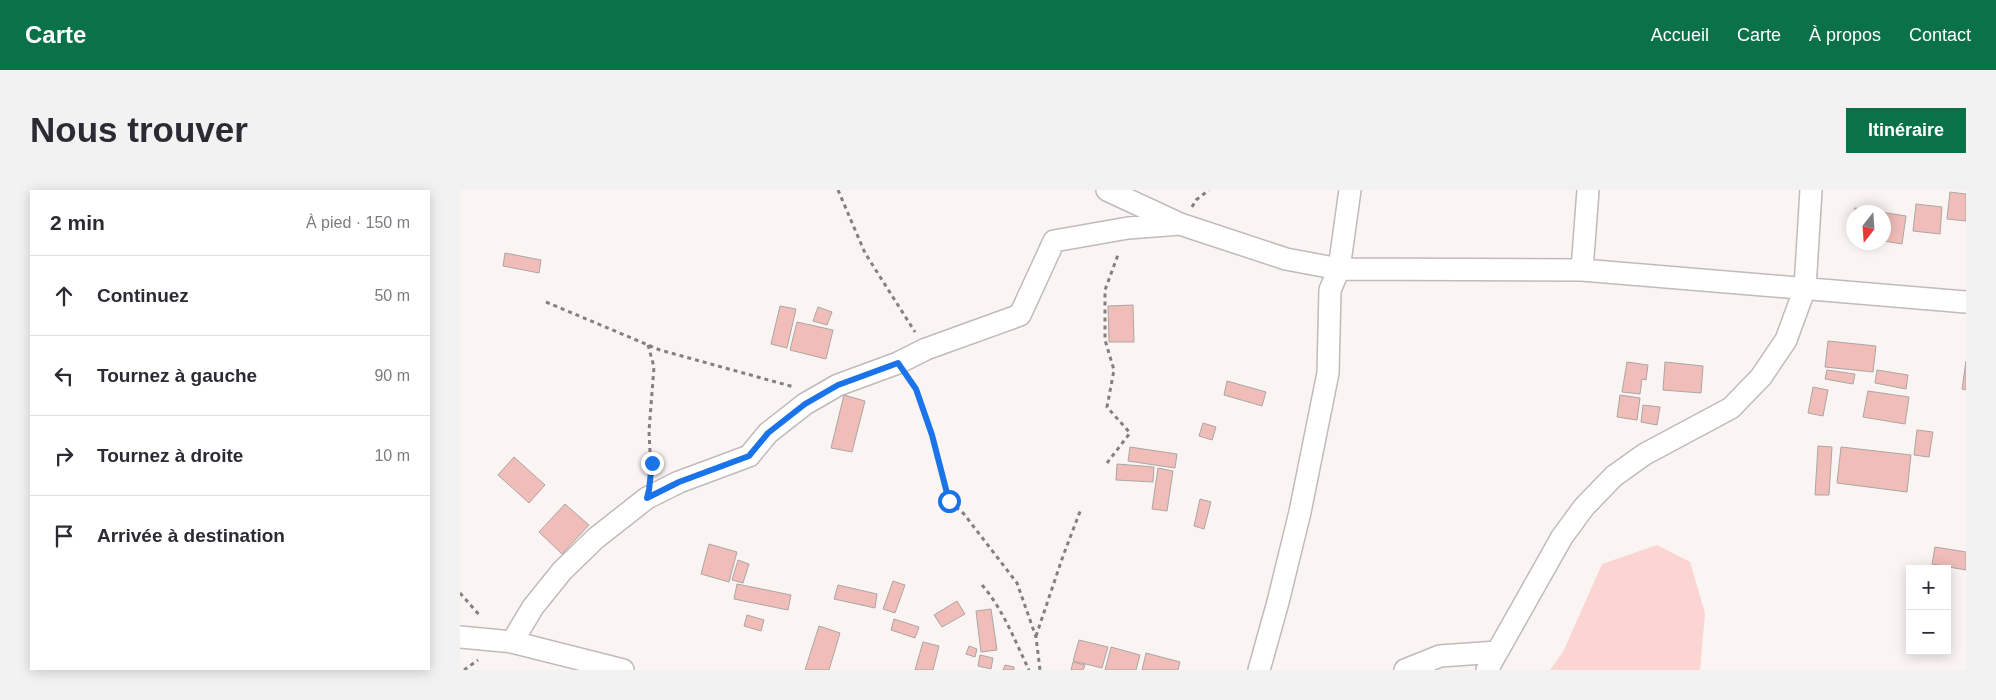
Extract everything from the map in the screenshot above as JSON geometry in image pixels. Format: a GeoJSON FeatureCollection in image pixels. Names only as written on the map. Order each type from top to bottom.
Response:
{"type":"FeatureCollection","features":[{"type":"Feature","properties":{"kind":"street"},"geometry":{"type":"LineString","coordinates":[[1107,190],[1180,224],[1286,259],[1339,269],[1582,270],[1966,302]]}},
{"type":"Feature","properties":{"kind":"street"},"geometry":{"type":"LineString","coordinates":[[1259,670],[1300,512],[1328,373],[1330,290],[1339,269],[1350,190]]}},
{"type":"Feature","properties":{"kind":"street"},"geometry":{"type":"LineString","coordinates":[[1582,270],[1588,190]]}},
{"type":"Feature","properties":{"kind":"street"},"geometry":{"type":"LineString","coordinates":[[1487,670],[1562,537],[1584,507],[1614,476],[1645,454],[1731,408],[1761,377],[1786,340],[1805,288],[1811,190]]}},
{"type":"Feature","properties":{"kind":"street"},"geometry":{"type":"LineString","coordinates":[[512,642],[533,607],[562,572],[596,538],[647,498],[679,482],[749,456],[768,433],[805,404],[838,385],[898,363],[926,348],[1020,315],[1054,241],[1128,228],[1180,224]]}},
{"type":"Feature","properties":{"kind":"street"},"geometry":{"type":"LineString","coordinates":[[460,638],[512,642],[549,660],[623,670]]}},
{"type":"Feature","properties":{"kind":"street"},"geometry":{"type":"LineString","coordinates":[[1405,670],[1440,656],[1497,652]]}},
{"type":"Feature","properties":{"kind":"path"},"geometry":{"type":"LineString","coordinates":[[838,190],[865,253],[926,348]]}},
{"type":"Feature","properties":{"kind":"path"},"geometry":{"type":"LineString","coordinates":[[1107,463],[1130,432],[1107,407],[1114,370],[1105,340],[1105,290],[1128,228]]}},
{"type":"Feature","properties":{"kind":"path"},"geometry":{"type":"LineString","coordinates":[[546,302],[660,350],[807,390],[805,404]]}},
{"type":"Feature","properties":{"kind":"path"},"geometry":{"type":"LineString","coordinates":[[647,498],[652,463],[649,430],[654,367],[648,344]]}},
{"type":"Feature","properties":{"kind":"path"},"geometry":{"type":"LineString","coordinates":[[898,363],[916,389],[932,435],[949,501],[964,514],[1017,583],[1036,636],[1040,670]]}},
{"type":"Feature","properties":{"kind":"path"},"geometry":{"type":"LineString","coordinates":[[1036,636],[1063,556],[1082,509]]}},
{"type":"Feature","properties":{"kind":"path"},"geometry":{"type":"LineString","coordinates":[[982,585],[992,596],[1003,615],[1029,670]]}},
{"type":"Feature","properties":{"kind":"shaded area"},"geometry":{"type":"Polygon","coordinates":[[[1657,545],[1690,562],[1705,613],[1700,670],[1550,670],[1563,652],[1602,564],[1657,545]]]}},
{"type":"Feature","properties":{"kind":"building"},"geometry":{"type":"Polygon","coordinates":[[[1950,192],[1966,194],[1966,221],[1947,219],[1950,192]]]}},
{"type":"Feature","properties":{"kind":"building"},"geometry":{"type":"Polygon","coordinates":[[[1916,204],[1942,207],[1940,234],[1913,231],[1916,204]]]}},
{"type":"Feature","properties":{"kind":"building"},"geometry":{"type":"Polygon","coordinates":[[[1891,214],[1906,216],[1902,244],[1891,242],[1891,214]]]}},
{"type":"Feature","properties":{"kind":"building"},"geometry":{"type":"Polygon","coordinates":[[[505,253],[541,260],[539,273],[503,266],[505,253]]]}},
{"type":"Feature","properties":{"kind":"building"},"geometry":{"type":"Polygon","coordinates":[[[1133,305],[1134,342],[1109,342],[1108,306],[1133,305]]]}},
{"type":"Feature","properties":{"kind":"building"},"geometry":{"type":"Polygon","coordinates":[[[780,306],[796,309],[787,348],[771,344],[780,306]]]}},
{"type":"Feature","properties":{"kind":"building"},"geometry":{"type":"Polygon","coordinates":[[[818,307],[832,312],[827,325],[813,321],[818,307]]]}},
{"type":"Feature","properties":{"kind":"building"},"geometry":{"type":"Polygon","coordinates":[[[797,322],[833,330],[826,359],[790,350],[797,322]]]}},
{"type":"Feature","properties":{"kind":"building"},"geometry":{"type":"Polygon","coordinates":[[[1828,341],[1876,346],[1873,372],[1825,367],[1828,341]]]}},
{"type":"Feature","properties":{"kind":"building"},"geometry":{"type":"Polygon","coordinates":[[[1966,361],[1966,390],[1962,389],[1966,361]]]}},
{"type":"Feature","properties":{"kind":"building"},"geometry":{"type":"Polygon","coordinates":[[[1627,362],[1648,365],[1646,380],[1642,379],[1640,394],[1622,392],[1627,362]]]}},
{"type":"Feature","properties":{"kind":"building"},"geometry":{"type":"Polygon","coordinates":[[[1665,362],[1703,366],[1701,393],[1663,390],[1665,362]]]}},
{"type":"Feature","properties":{"kind":"building"},"geometry":{"type":"Polygon","coordinates":[[[1827,370],[1855,374],[1853,384],[1825,379],[1827,370]]]}},
{"type":"Feature","properties":{"kind":"building"},"geometry":{"type":"Polygon","coordinates":[[[1877,370],[1908,375],[1906,389],[1875,383],[1877,370]]]}},
{"type":"Feature","properties":{"kind":"building"},"geometry":{"type":"Polygon","coordinates":[[[1227,381],[1266,392],[1262,406],[1224,395],[1227,381]]]}},
{"type":"Feature","properties":{"kind":"building"},"geometry":{"type":"Polygon","coordinates":[[[1813,387],[1828,390],[1823,416],[1808,413],[1813,387]]]}},
{"type":"Feature","properties":{"kind":"building"},"geometry":{"type":"Polygon","coordinates":[[[1868,391],[1909,397],[1905,424],[1863,417],[1868,391]]]}},
{"type":"Feature","properties":{"kind":"building"},"geometry":{"type":"Polygon","coordinates":[[[844,395],[865,401],[852,452],[831,448],[844,395]]]}},
{"type":"Feature","properties":{"kind":"building"},"geometry":{"type":"Polygon","coordinates":[[[1620,395],[1640,398],[1637,420],[1617,417],[1620,395]]]}},
{"type":"Feature","properties":{"kind":"building"},"geometry":{"type":"Polygon","coordinates":[[[1643,405],[1660,407],[1657,425],[1641,422],[1643,405]]]}},
{"type":"Feature","properties":{"kind":"building"},"geometry":{"type":"Polygon","coordinates":[[[1203,423],[1216,427],[1212,440],[1199,436],[1203,423]]]}},
{"type":"Feature","properties":{"kind":"building"},"geometry":{"type":"Polygon","coordinates":[[[1917,430],[1933,432],[1929,457],[1914,455],[1917,430]]]}},
{"type":"Feature","properties":{"kind":"building"},"geometry":{"type":"Polygon","coordinates":[[[1818,446],[1832,447],[1829,495],[1815,495],[1818,446]]]}},
{"type":"Feature","properties":{"kind":"building"},"geometry":{"type":"Polygon","coordinates":[[[1130,447],[1177,454],[1175,468],[1128,461],[1130,447]]]}},
{"type":"Feature","properties":{"kind":"building"},"geometry":{"type":"Polygon","coordinates":[[[1841,447],[1911,455],[1907,492],[1837,483],[1841,447]]]}},
{"type":"Feature","properties":{"kind":"building"},"geometry":{"type":"Polygon","coordinates":[[[514,457],[545,485],[529,503],[498,475],[514,457]]]}},
{"type":"Feature","properties":{"kind":"building"},"geometry":{"type":"Polygon","coordinates":[[[1117,464],[1154,467],[1153,482],[1116,480],[1117,464]]]}},
{"type":"Feature","properties":{"kind":"building"},"geometry":{"type":"Polygon","coordinates":[[[1158,468],[1173,471],[1167,511],[1152,509],[1158,468]]]}},
{"type":"Feature","properties":{"kind":"building"},"geometry":{"type":"Polygon","coordinates":[[[1200,499],[1211,502],[1204,529],[1194,526],[1200,499]]]}},
{"type":"Feature","properties":{"kind":"building"},"geometry":{"type":"Polygon","coordinates":[[[565,504],[589,525],[562,554],[539,532],[565,504]]]}},
{"type":"Feature","properties":{"kind":"building"},"geometry":{"type":"Polygon","coordinates":[[[709,544],[737,552],[729,582],[701,574],[709,544]]]}},
{"type":"Feature","properties":{"kind":"building"},"geometry":{"type":"Polygon","coordinates":[[[1935,547],[1966,552],[1966,570],[1951,567],[1951,565],[1932,564],[1935,547]]]}},
{"type":"Feature","properties":{"kind":"building"},"geometry":{"type":"Polygon","coordinates":[[[738,560],[749,564],[743,583],[732,580],[738,560]]]}},
{"type":"Feature","properties":{"kind":"building"},"geometry":{"type":"Polygon","coordinates":[[[893,581],[905,585],[895,613],[883,609],[893,581]]]}},
{"type":"Feature","properties":{"kind":"building"},"geometry":{"type":"Polygon","coordinates":[[[737,584],[791,595],[788,610],[734,599],[737,584]]]}},
{"type":"Feature","properties":{"kind":"building"},"geometry":{"type":"Polygon","coordinates":[[[838,585],[877,594],[875,608],[834,599],[838,585]]]}},
{"type":"Feature","properties":{"kind":"building"},"geometry":{"type":"Polygon","coordinates":[[[957,601],[965,614],[942,627],[934,615],[957,601]]]}},
{"type":"Feature","properties":{"kind":"building"},"geometry":{"type":"Polygon","coordinates":[[[991,609],[997,650],[981,652],[976,611],[991,609]]]}},
{"type":"Feature","properties":{"kind":"building"},"geometry":{"type":"Polygon","coordinates":[[[747,615],[764,620],[761,631],[744,626],[747,615]]]}},
{"type":"Feature","properties":{"kind":"building"},"geometry":{"type":"Polygon","coordinates":[[[894,619],[919,627],[915,638],[891,630],[894,619]]]}},
{"type":"Feature","properties":{"kind":"building"},"geometry":{"type":"Polygon","coordinates":[[[819,626],[840,633],[829,670],[805,670],[819,626]]]}},
{"type":"Feature","properties":{"kind":"building"},"geometry":{"type":"Polygon","coordinates":[[[1079,640],[1108,647],[1102,668],[1073,661],[1079,640]]]}},
{"type":"Feature","properties":{"kind":"building"},"geometry":{"type":"Polygon","coordinates":[[[923,642],[939,646],[933,670],[915,670],[923,642]]]}},
{"type":"Feature","properties":{"kind":"building"},"geometry":{"type":"Polygon","coordinates":[[[969,646],[977,649],[975,657],[966,654],[969,646]]]}},
{"type":"Feature","properties":{"kind":"building"},"geometry":{"type":"Polygon","coordinates":[[[1111,647],[1140,655],[1136,670],[1105,670],[1111,647]]]}},
{"type":"Feature","properties":{"kind":"building"},"geometry":{"type":"Polygon","coordinates":[[[1146,653],[1180,662],[1178,670],[1142,670],[1146,653]]]}},
{"type":"Feature","properties":{"kind":"building"},"geometry":{"type":"Polygon","coordinates":[[[980,655],[993,658],[991,669],[978,666],[980,655]]]}},
{"type":"Feature","properties":{"kind":"building"},"geometry":{"type":"Polygon","coordinates":[[[1073,662],[1085,665],[1083,670],[1071,670],[1073,662]]]}},
{"type":"Feature","properties":{"kind":"building"},"geometry":{"type":"Polygon","coordinates":[[[1005,665],[1014,667],[1014,670],[1003,670],[1005,665]]]}},
{"type":"Feature","properties":{"kind":"route"},"geometry":{"type":"LineString","coordinates":[[652,463],[647,498],[679,482],[749,456],[768,433],[805,404],[838,385],[898,363],[916,389],[932,435],[949,501]]}}]}
